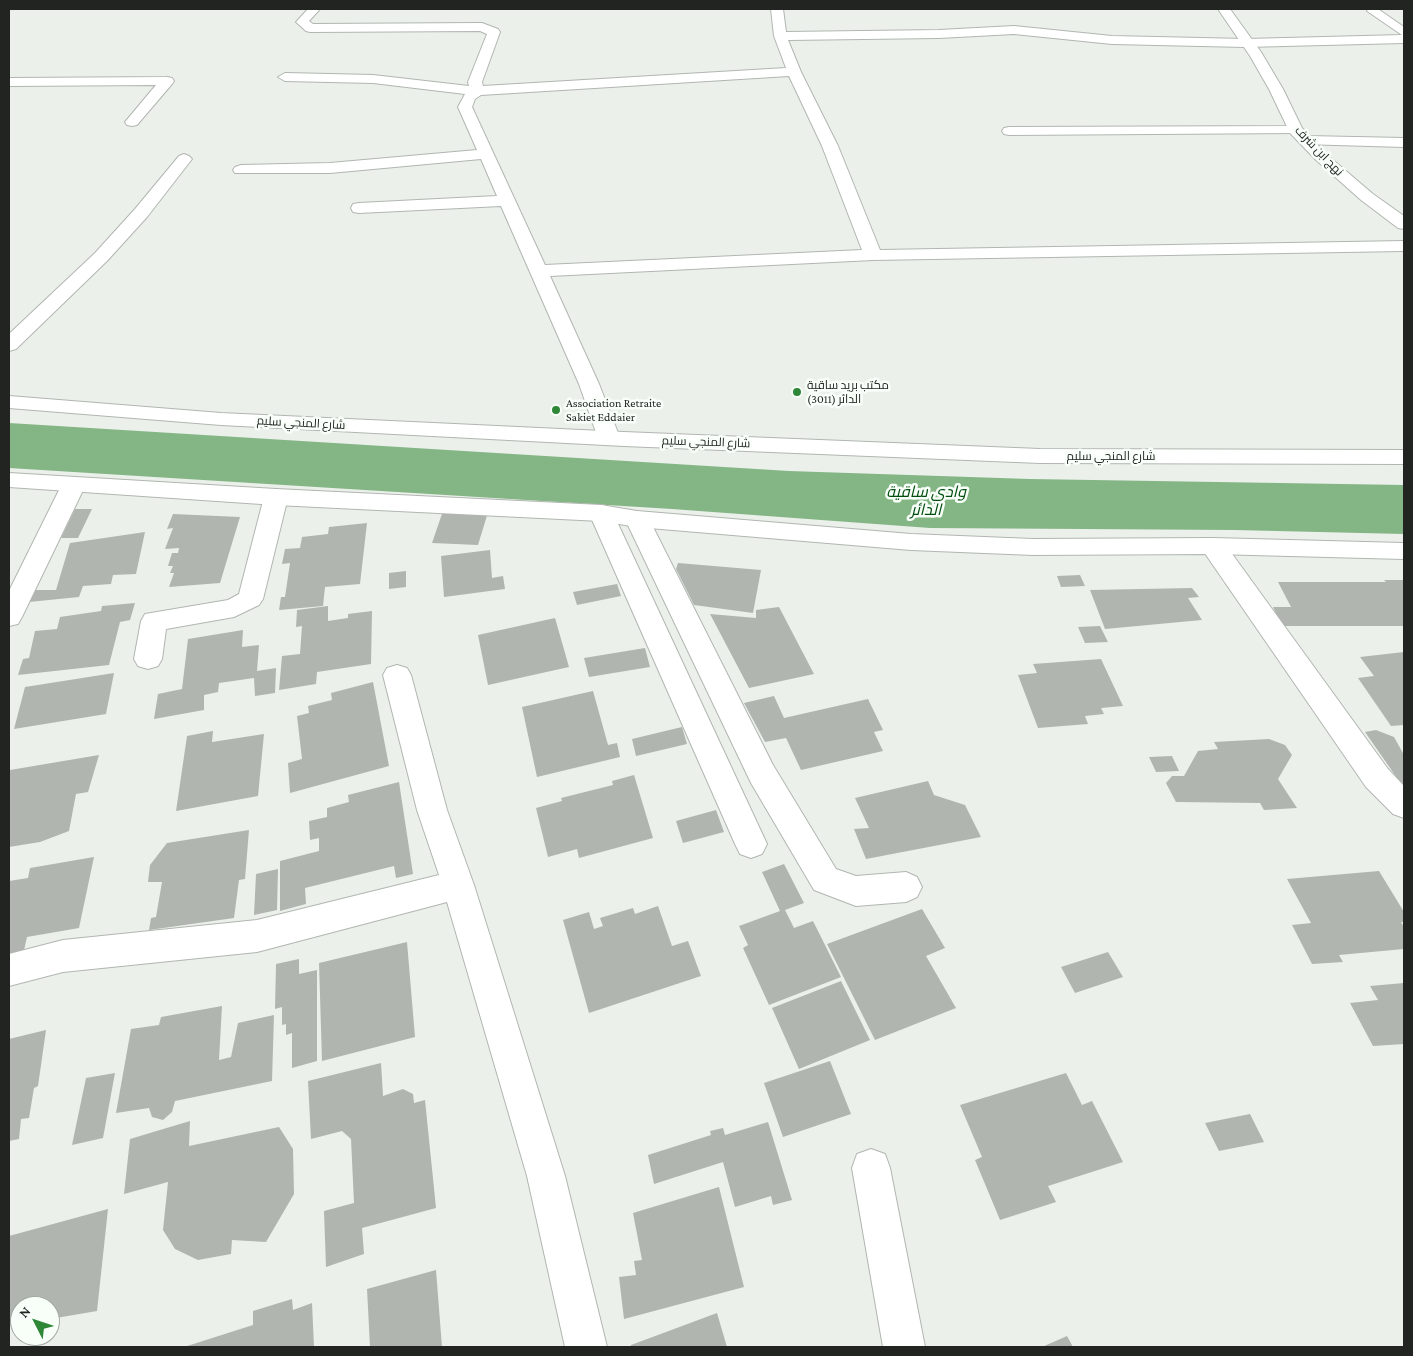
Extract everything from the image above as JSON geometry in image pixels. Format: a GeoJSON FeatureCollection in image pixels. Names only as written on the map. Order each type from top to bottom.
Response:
{"type":"FeatureCollection","features":[{"type":"Feature","properties":{"kind":"street"},"geometry":{"type":"LineString","coordinates":[[314,9],[302,22],[310,28],[482,26],[494,32],[475,82],[478,91]]}},
{"type":"Feature","properties":{"kind":"street"},"geometry":{"type":"LineString","coordinates":[[777,9],[780,36],[794,72],[830,146],[873,255]]}},
{"type":"Feature","properties":{"kind":"street"},"geometry":{"type":"LineString","coordinates":[[1218,9],[1224,9]]}},
{"type":"Feature","properties":{"kind":"street","name":"نهج ابن شرف"},"geometry":{"type":"LineString","coordinates":[[1224,9],[1256,55],[1300,135],[1321,157],[1367,197],[1404,224]]}},
{"type":"Feature","properties":{"kind":"street"},"geometry":{"type":"LineString","coordinates":[[1373,11],[1404,32]]}},
{"type":"Feature","properties":{"kind":"street"},"geometry":{"type":"LineString","coordinates":[[780,36],[939,34],[1014,30],[1095,40],[1246,43],[1404,39]]}},
{"type":"Feature","properties":{"kind":"street"},"geometry":{"type":"LineString","coordinates":[[285,77],[373,79],[478,91],[794,72]]}},
{"type":"Feature","properties":{"kind":"street"},"geometry":{"type":"LineString","coordinates":[[9,82],[167,81],[132,122]]}},
{"type":"Feature","properties":{"kind":"street"},"geometry":{"type":"LineString","coordinates":[[478,91],[469,97],[465,107],[589,384],[609,438]]}},
{"type":"Feature","properties":{"kind":"street"},"geometry":{"type":"LineString","coordinates":[[1009,131],[1300,135],[1404,143]]}},
{"type":"Feature","properties":{"kind":"street"},"geometry":{"type":"LineString","coordinates":[[240,170],[330,168],[485,154]]}},
{"type":"Feature","properties":{"kind":"street"},"geometry":{"type":"LineString","coordinates":[[9,345],[101,257],[141,213],[184,159]]}},
{"type":"Feature","properties":{"kind":"street"},"geometry":{"type":"LineString","coordinates":[[359,208],[506,202]]}},
{"type":"Feature","properties":{"kind":"street"},"geometry":{"type":"LineString","coordinates":[[539,271],[873,255],[1404,246]]}},
{"type":"Feature","properties":{"kind":"street","name":"شارع المنجي سليم"},"geometry":{"type":"LineString","coordinates":[[9,402],[221,418],[609,438],[1040,456],[1404,457]]}},
{"type":"Feature","properties":{"kind":"street"},"geometry":{"type":"LineString","coordinates":[[9,480],[276,497],[601,513],[637,519],[810,535],[930,543],[1033,547],[1212,546],[1404,551]]}},
{"type":"Feature","properties":{"kind":"street"},"geometry":{"type":"LineString","coordinates":[[9,618],[74,484]]}},
{"type":"Feature","properties":{"kind":"street"},"geometry":{"type":"LineString","coordinates":[[148,659],[154,621],[234,608],[250,599],[276,497]]}},
{"type":"Feature","properties":{"kind":"street"},"geometry":{"type":"LineString","coordinates":[[601,513],[751,844]]}},
{"type":"Feature","properties":{"kind":"street"},"geometry":{"type":"LineString","coordinates":[[637,519],[762,774],[825,880],[856,891],[906,887]]}},
{"type":"Feature","properties":{"kind":"street"},"geometry":{"type":"LineString","coordinates":[[1212,546],[1377,778],[1404,805]]}},
{"type":"Feature","properties":{"kind":"street"},"geometry":{"type":"LineString","coordinates":[[397,674],[432,810],[458,885],[546,1176],[586,1347]]}},
{"type":"Feature","properties":{"kind":"street"},"geometry":{"type":"LineString","coordinates":[[9,970],[63,956],[257,936],[458,885]]}},
{"type":"Feature","properties":{"kind":"street"},"geometry":{"type":"LineString","coordinates":[[871,1168],[904,1347]]}},
{"type":"Feature","properties":{"kind":"water","name":"وادي ساقية الدائر"},"geometry":{"type":"Polygon","coordinates":[[[9,423],[789,471],[1030,479],[1404,485],[1404,534],[1234,530],[930,528],[672,509],[9,468],[9,423]]]}},
{"type":"Feature","properties":{"kind":"building"},"geometry":{"type":"Polygon","coordinates":[[[444,508],[489,509],[478,545],[432,543],[444,508]]]}},
{"type":"Feature","properties":{"kind":"building"},"geometry":{"type":"Polygon","coordinates":[[[75,509],[92,509],[78,538],[61,538],[75,509]]]}},
{"type":"Feature","properties":{"kind":"building"},"geometry":{"type":"Polygon","coordinates":[[[173,514],[240,517],[220,583],[169,587],[174,573],[170,573],[173,566],[168,566],[172,553],[178,553],[179,548],[165,549],[173,528],[167,529],[173,514]]]}},
{"type":"Feature","properties":{"kind":"building"},"geometry":{"type":"Polygon","coordinates":[[[367,523],[360,584],[325,587],[323,606],[279,610],[281,597],[285,597],[290,563],[282,564],[285,549],[300,548],[302,537],[328,534],[329,527],[367,523]]]}},
{"type":"Feature","properties":{"kind":"building"},"geometry":{"type":"Polygon","coordinates":[[[145,532],[136,574],[113,575],[111,584],[83,586],[79,597],[29,602],[35,590],[56,590],[70,543],[145,532]]]}},
{"type":"Feature","properties":{"kind":"building"},"geometry":{"type":"Polygon","coordinates":[[[490,550],[492,578],[503,576],[505,589],[444,597],[441,556],[490,550]]]}},
{"type":"Feature","properties":{"kind":"building"},"geometry":{"type":"Polygon","coordinates":[[[678,563],[761,570],[753,613],[694,605],[676,569],[678,563]]]}},
{"type":"Feature","properties":{"kind":"building"},"geometry":{"type":"Polygon","coordinates":[[[406,571],[406,587],[389,589],[389,573],[406,571]]]}},
{"type":"Feature","properties":{"kind":"building"},"geometry":{"type":"Polygon","coordinates":[[[1080,575],[1085,586],[1061,587],[1057,576],[1080,575]]]}},
{"type":"Feature","properties":{"kind":"building"},"geometry":{"type":"Polygon","coordinates":[[[1384,580],[1404,580],[1404,626],[1282,626],[1273,607],[1291,607],[1278,582],[1386,582],[1384,580]]]}},
{"type":"Feature","properties":{"kind":"building"},"geometry":{"type":"Polygon","coordinates":[[[617,584],[621,596],[577,605],[573,592],[617,584]]]}},
{"type":"Feature","properties":{"kind":"building"},"geometry":{"type":"Polygon","coordinates":[[[1192,588],[1199,597],[1188,598],[1202,620],[1105,629],[1090,590],[1192,588]]]}},
{"type":"Feature","properties":{"kind":"building"},"geometry":{"type":"Polygon","coordinates":[[[135,603],[130,620],[120,622],[109,665],[18,675],[23,659],[29,658],[35,631],[57,629],[60,617],[101,611],[102,606],[135,603]]]}},
{"type":"Feature","properties":{"kind":"building"},"geometry":{"type":"Polygon","coordinates":[[[328,606],[328,621],[348,618],[348,614],[372,611],[371,664],[317,672],[316,684],[279,690],[282,656],[300,654],[302,626],[296,627],[297,610],[328,606]]]}},
{"type":"Feature","properties":{"kind":"building"},"geometry":{"type":"Polygon","coordinates":[[[779,607],[814,674],[749,688],[710,614],[756,618],[756,610],[779,607]]]}},
{"type":"Feature","properties":{"kind":"building"},"geometry":{"type":"Polygon","coordinates":[[[555,618],[569,667],[488,685],[478,635],[555,618]]]}},
{"type":"Feature","properties":{"kind":"building"},"geometry":{"type":"Polygon","coordinates":[[[1100,626],[1108,642],[1085,643],[1078,627],[1100,626]]]}},
{"type":"Feature","properties":{"kind":"building"},"geometry":{"type":"Polygon","coordinates":[[[243,630],[242,647],[259,645],[257,671],[276,668],[275,693],[255,696],[254,678],[219,683],[218,692],[204,695],[204,710],[154,719],[158,694],[182,689],[188,639],[243,630]]]}},
{"type":"Feature","properties":{"kind":"building"},"geometry":{"type":"Polygon","coordinates":[[[645,648],[650,667],[589,677],[584,658],[645,648]]]}},
{"type":"Feature","properties":{"kind":"building"},"geometry":{"type":"Polygon","coordinates":[[[1404,652],[1404,725],[1391,726],[1358,678],[1374,676],[1360,657],[1404,652]]]}},
{"type":"Feature","properties":{"kind":"building"},"geometry":{"type":"Polygon","coordinates":[[[1101,659],[1123,706],[1101,708],[1104,714],[1085,716],[1088,724],[1038,728],[1018,675],[1037,673],[1033,664],[1101,659]]]}},
{"type":"Feature","properties":{"kind":"building"},"geometry":{"type":"Polygon","coordinates":[[[114,673],[106,714],[14,729],[25,687],[114,673]]]}},
{"type":"Feature","properties":{"kind":"building"},"geometry":{"type":"Polygon","coordinates":[[[373,682],[389,766],[290,793],[288,763],[302,759],[297,716],[309,713],[308,706],[332,700],[331,693],[373,682]]]}},
{"type":"Feature","properties":{"kind":"building"},"geometry":{"type":"Polygon","coordinates":[[[593,691],[608,745],[617,743],[620,757],[537,777],[522,707],[593,691]]]}},
{"type":"Feature","properties":{"kind":"building"},"geometry":{"type":"Polygon","coordinates":[[[774,696],[784,718],[868,699],[883,730],[874,732],[883,751],[801,770],[786,738],[765,742],[744,703],[774,696]]]}},
{"type":"Feature","properties":{"kind":"building"},"geometry":{"type":"Polygon","coordinates":[[[682,727],[687,744],[636,756],[632,739],[682,727]]]}},
{"type":"Feature","properties":{"kind":"building"},"geometry":{"type":"Polygon","coordinates":[[[1376,730],[1394,737],[1404,755],[1404,788],[1365,732],[1376,730]]]}},
{"type":"Feature","properties":{"kind":"building"},"geometry":{"type":"Polygon","coordinates":[[[213,731],[212,742],[264,734],[258,796],[176,811],[187,736],[213,731]]]}},
{"type":"Feature","properties":{"kind":"building"},"geometry":{"type":"Polygon","coordinates":[[[1269,739],[1285,745],[1292,755],[1278,779],[1297,808],[1264,810],[1260,803],[1176,802],[1166,783],[1172,776],[1184,776],[1198,751],[1218,749],[1214,742],[1269,739]]]}},
{"type":"Feature","properties":{"kind":"building"},"geometry":{"type":"Polygon","coordinates":[[[99,755],[88,792],[76,794],[69,831],[40,842],[9,847],[10,770],[99,755]]]}},
{"type":"Feature","properties":{"kind":"building"},"geometry":{"type":"Polygon","coordinates":[[[1172,756],[1179,771],[1156,772],[1149,757],[1172,756]]]}},
{"type":"Feature","properties":{"kind":"building"},"geometry":{"type":"Polygon","coordinates":[[[634,775],[653,838],[579,858],[577,849],[548,857],[536,808],[562,801],[561,798],[613,785],[612,781],[634,775]]]}},
{"type":"Feature","properties":{"kind":"building"},"geometry":{"type":"Polygon","coordinates":[[[928,781],[934,795],[965,805],[981,837],[866,859],[854,829],[869,828],[855,798],[928,781]]]}},
{"type":"Feature","properties":{"kind":"building"},"geometry":{"type":"Polygon","coordinates":[[[399,782],[413,874],[396,878],[394,866],[305,888],[306,904],[280,911],[280,861],[319,851],[319,838],[310,840],[309,821],[327,817],[327,808],[349,802],[348,795],[399,782]]]}},
{"type":"Feature","properties":{"kind":"building"},"geometry":{"type":"Polygon","coordinates":[[[716,810],[724,832],[683,843],[676,821],[716,810]]]}},
{"type":"Feature","properties":{"kind":"building"},"geometry":{"type":"Polygon","coordinates":[[[249,830],[245,879],[239,880],[234,918],[149,930],[151,918],[156,917],[162,882],[148,882],[150,865],[167,843],[249,830]]]}},
{"type":"Feature","properties":{"kind":"building"},"geometry":{"type":"Polygon","coordinates":[[[94,857],[79,928],[27,937],[22,959],[9,961],[9,881],[28,878],[30,868],[94,857]]]}},
{"type":"Feature","properties":{"kind":"building"},"geometry":{"type":"Polygon","coordinates":[[[784,864],[804,903],[785,910],[794,928],[813,921],[841,977],[769,1005],[743,948],[748,945],[739,926],[780,911],[762,872],[784,864]]]}},
{"type":"Feature","properties":{"kind":"building"},"geometry":{"type":"Polygon","coordinates":[[[278,869],[277,910],[254,915],[256,874],[278,869]]]}},
{"type":"Feature","properties":{"kind":"building"},"geometry":{"type":"Polygon","coordinates":[[[1379,871],[1404,912],[1404,922],[1401,922],[1404,927],[1404,949],[1339,955],[1343,962],[1312,964],[1292,925],[1311,923],[1287,879],[1379,871]]]}},
{"type":"Feature","properties":{"kind":"building"},"geometry":{"type":"Polygon","coordinates":[[[658,906],[672,946],[688,941],[701,976],[589,1013],[563,920],[589,912],[594,929],[603,926],[600,918],[633,908],[635,914],[658,906]]]}},
{"type":"Feature","properties":{"kind":"building"},"geometry":{"type":"Polygon","coordinates":[[[922,909],[945,948],[926,956],[956,1008],[875,1040],[827,944],[922,909]]]}},
{"type":"Feature","properties":{"kind":"building"},"geometry":{"type":"Polygon","coordinates":[[[407,942],[415,1037],[322,1061],[319,963],[407,942]]]}},
{"type":"Feature","properties":{"kind":"building"},"geometry":{"type":"Polygon","coordinates":[[[1108,952],[1123,977],[1075,993],[1061,967],[1108,952]]]}},
{"type":"Feature","properties":{"kind":"building"},"geometry":{"type":"Polygon","coordinates":[[[299,959],[299,974],[317,970],[317,1061],[292,1068],[292,1033],[286,1035],[286,1024],[282,1025],[282,1007],[275,1009],[276,964],[299,959]]]}},
{"type":"Feature","properties":{"kind":"building"},"geometry":{"type":"Polygon","coordinates":[[[841,981],[870,1040],[799,1069],[772,1008],[841,981]]]}},
{"type":"Feature","properties":{"kind":"building"},"geometry":{"type":"Polygon","coordinates":[[[1404,983],[1404,1044],[1373,1046],[1350,1003],[1378,1000],[1370,986],[1404,983]]]}},
{"type":"Feature","properties":{"kind":"building"},"geometry":{"type":"Polygon","coordinates":[[[222,1006],[219,1060],[231,1057],[238,1023],[274,1015],[272,1081],[175,1101],[172,1112],[163,1120],[152,1117],[149,1108],[116,1113],[131,1029],[159,1025],[161,1017],[222,1006]]]}},
{"type":"Feature","properties":{"kind":"building"},"geometry":{"type":"Polygon","coordinates":[[[46,1030],[38,1086],[34,1088],[29,1118],[21,1119],[19,1139],[9,1141],[9,1039],[46,1030]]]}},
{"type":"Feature","properties":{"kind":"building"},"geometry":{"type":"Polygon","coordinates":[[[830,1061],[851,1114],[783,1137],[764,1083],[830,1061]]]}},
{"type":"Feature","properties":{"kind":"building"},"geometry":{"type":"Polygon","coordinates":[[[381,1063],[383,1096],[403,1089],[413,1094],[414,1103],[425,1100],[436,1208],[362,1228],[364,1254],[326,1267],[324,1211],[354,1203],[351,1139],[342,1131],[311,1139],[308,1081],[381,1063]]]}},
{"type":"Feature","properties":{"kind":"building"},"geometry":{"type":"Polygon","coordinates":[[[115,1073],[103,1138],[72,1145],[86,1078],[115,1073]]]}},
{"type":"Feature","properties":{"kind":"building"},"geometry":{"type":"Polygon","coordinates":[[[1066,1073],[1082,1105],[1092,1101],[1123,1162],[1048,1186],[1056,1202],[1000,1220],[975,1160],[982,1157],[960,1105],[1066,1073]]]}},
{"type":"Feature","properties":{"kind":"building"},"geometry":{"type":"Polygon","coordinates":[[[1250,1114],[1264,1142],[1219,1151],[1205,1123],[1250,1114]]]}},
{"type":"Feature","properties":{"kind":"building"},"geometry":{"type":"Polygon","coordinates":[[[190,1121],[189,1146],[279,1127],[293,1149],[294,1194],[266,1242],[232,1240],[231,1254],[198,1260],[175,1249],[163,1230],[168,1182],[124,1194],[130,1139],[190,1121]]]}},
{"type":"Feature","properties":{"kind":"building"},"geometry":{"type":"Polygon","coordinates":[[[768,1122],[792,1200],[773,1205],[771,1196],[735,1207],[723,1162],[654,1184],[648,1155],[711,1135],[710,1131],[723,1128],[725,1135],[768,1122]]]}},
{"type":"Feature","properties":{"kind":"building"},"geometry":{"type":"Polygon","coordinates":[[[719,1187],[744,1287],[624,1319],[619,1277],[636,1275],[634,1261],[642,1260],[633,1213],[719,1187]]]}},
{"type":"Feature","properties":{"kind":"building"},"geometry":{"type":"Polygon","coordinates":[[[108,1209],[97,1311],[60,1317],[60,1296],[10,1296],[9,1326],[9,1236],[108,1209]]]}},
{"type":"Feature","properties":{"kind":"building"},"geometry":{"type":"Polygon","coordinates":[[[436,1270],[442,1347],[370,1347],[367,1289],[436,1270]]]}},
{"type":"Feature","properties":{"kind":"building"},"geometry":{"type":"Polygon","coordinates":[[[292,1299],[293,1310],[312,1303],[314,1347],[184,1347],[253,1325],[253,1311],[292,1299]]]}},
{"type":"Feature","properties":{"kind":"building"},"geometry":{"type":"Polygon","coordinates":[[[717,1313],[727,1347],[631,1347],[631,1345],[717,1313]]]}},
{"type":"Feature","properties":{"kind":"building"},"geometry":{"type":"Polygon","coordinates":[[[1067,1336],[1073,1347],[1042,1347],[1067,1336]]]}},
{"type":"Feature","properties":{"kind":"place","name":"مكتب بريد ساقية الدائر (3011)"},"geometry":{"type":"Point","coordinates":[797,392]}},
{"type":"Feature","properties":{"kind":"place","name":"Association Retraite Sakiet Eddaier"},"geometry":{"type":"Point","coordinates":[556,410]}}]}
